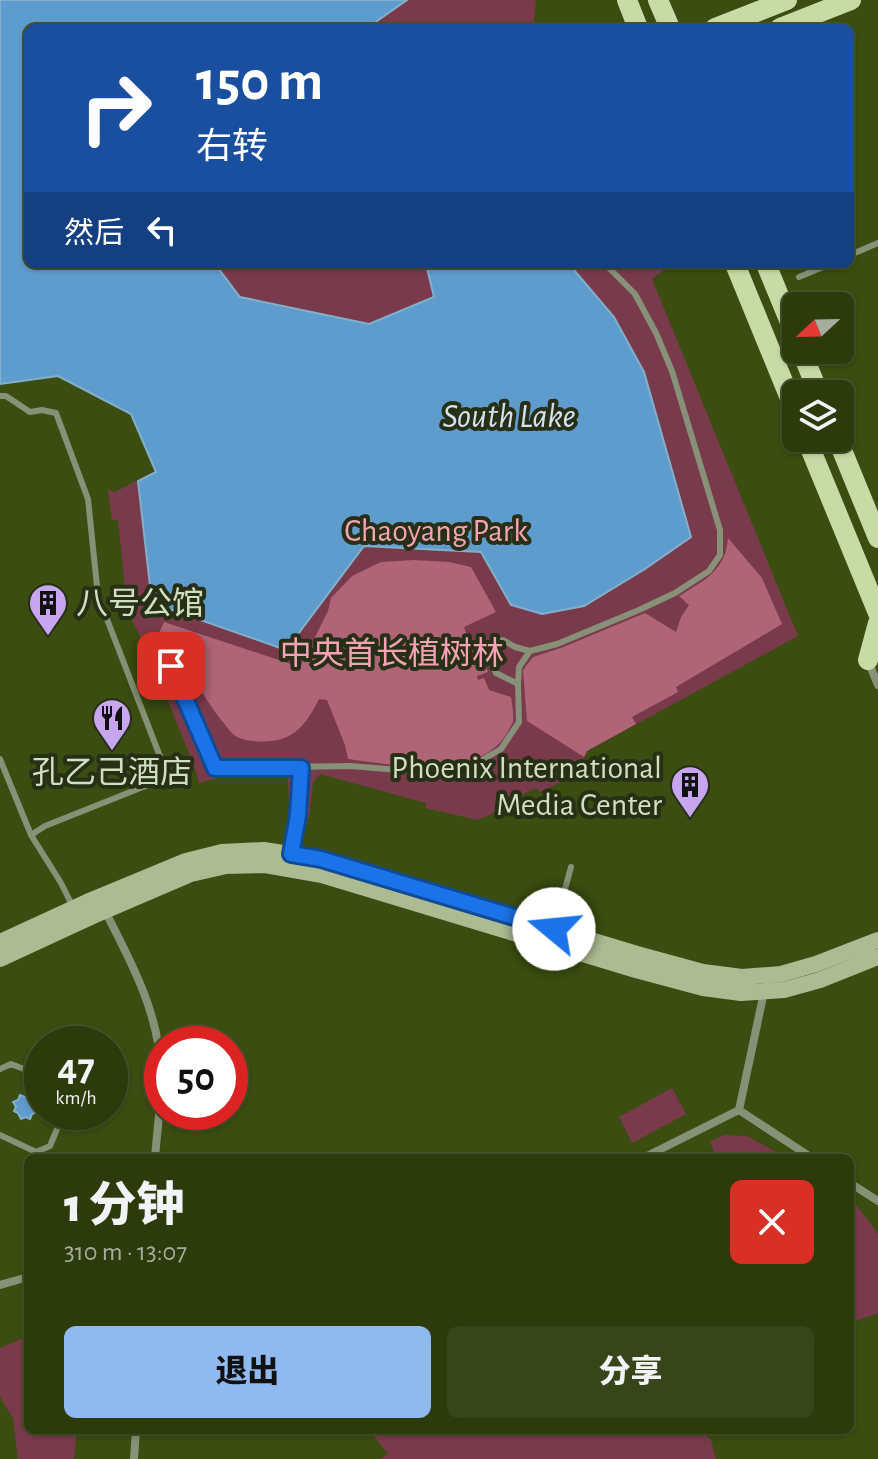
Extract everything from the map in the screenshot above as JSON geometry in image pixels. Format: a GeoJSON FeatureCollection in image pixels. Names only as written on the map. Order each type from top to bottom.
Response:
{"type":"FeatureCollection","features":[{"type":"Feature","properties":{"kind":"main road"},"geometry":{"type":"LineString","coordinates":[[627,0],[636,24]]}},
{"type":"Feature","properties":{"kind":"main road"},"geometry":{"type":"LineString","coordinates":[[658,0],[668,24]]}},
{"type":"Feature","properties":{"kind":"main road"},"geometry":{"type":"LineString","coordinates":[[725,24],[787,0]]}},
{"type":"Feature","properties":{"kind":"main road"},"geometry":{"type":"LineString","coordinates":[[790,24],[851,0]]}},
{"type":"Feature","properties":{"kind":"main road"},"geometry":{"type":"LineString","coordinates":[[737,268],[782,380]]}},
{"type":"Feature","properties":{"kind":"main road"},"geometry":{"type":"LineString","coordinates":[[768,268],[782,303]]}},
{"type":"Feature","properties":{"kind":"main road"},"geometry":{"type":"LineString","coordinates":[[812,452],[878,613]]}},
{"type":"Feature","properties":{"kind":"main road"},"geometry":{"type":"LineString","coordinates":[[843,452],[878,538]]}},
{"type":"Feature","properties":{"kind":"main road"},"geometry":{"type":"LineString","coordinates":[[868,660],[878,623]]}},
{"type":"Feature","properties":{"kind":"main road"},"geometry":{"type":"LineString","coordinates":[[0,959],[186,861],[222,852],[264,850],[321,859],[703,972],[742,977],[781,974],[878,940]]}},
{"type":"Feature","properties":{"kind":"main road"},"geometry":{"type":"LineString","coordinates":[[0,942],[73,908],[102,904],[191,874],[226,866],[265,865],[322,875],[703,988],[741,993],[784,990],[820,980],[878,957]]}},
{"type":"Feature","properties":{"kind":"street"},"geometry":{"type":"LineString","coordinates":[[868,660],[878,685]]}},
{"type":"Feature","properties":{"kind":"street"},"geometry":{"type":"LineString","coordinates":[[102,904],[145,994],[156,1031],[161,1072],[155,1154]]}},
{"type":"Feature","properties":{"kind":"street"},"geometry":{"type":"LineString","coordinates":[[739,1110],[764,992]]}},
{"type":"Feature","properties":{"kind":"street"},"geometry":{"type":"LineString","coordinates":[[651,1154],[739,1110]]}},
{"type":"Feature","properties":{"kind":"street"},"geometry":{"type":"LineString","coordinates":[[739,1110],[806,1154]]}},
{"type":"Feature","properties":{"kind":"street"},"geometry":{"type":"LineString","coordinates":[[854,1186],[878,1201]]}},
{"type":"Feature","properties":{"kind":"street"},"geometry":{"type":"LineString","coordinates":[[0,1285],[24,1278]]}},
{"type":"Feature","properties":{"kind":"street"},"geometry":{"type":"LineString","coordinates":[[134,1459],[136,1434]]}},
{"type":"Feature","properties":{"kind":"lane"},"geometry":{"type":"LineString","coordinates":[[854,253],[878,243]]}},
{"type":"Feature","properties":{"kind":"lane"},"geometry":{"type":"LineString","coordinates":[[518,684],[496,673],[489,656],[494,644],[503,640],[530,651],[557,644],[675,593],[709,571],[720,555],[720,530],[672,371],[635,294],[609,268]]}},
{"type":"Feature","properties":{"kind":"lane"},"geometry":{"type":"LineString","coordinates":[[799,277],[820,268]]}},
{"type":"Feature","properties":{"kind":"lane"},"geometry":{"type":"LineString","coordinates":[[0,396],[6,396],[30,412],[42,410],[56,413],[88,499],[98,596],[168,777],[45,826],[31,835]]}},
{"type":"Feature","properties":{"kind":"lane"},"geometry":{"type":"LineString","coordinates":[[171,666],[215,768],[350,766],[424,772],[475,764],[501,749],[519,722],[519,667],[530,651]]}},
{"type":"Feature","properties":{"kind":"lane"},"geometry":{"type":"LineString","coordinates":[[0,759],[31,835],[73,908]]}},
{"type":"Feature","properties":{"kind":"lane"},"geometry":{"type":"LineString","coordinates":[[291,854],[298,815],[301,768]]}},
{"type":"Feature","properties":{"kind":"lane"},"geometry":{"type":"LineString","coordinates":[[554,929],[571,867]]}},
{"type":"Feature","properties":{"kind":"lane"},"geometry":{"type":"LineString","coordinates":[[0,1069],[11,1064],[24,1069]]}},
{"type":"Feature","properties":{"kind":"lane"},"geometry":{"type":"LineString","coordinates":[[0,1135],[36,1152],[50,1146],[57,1130]]}},
{"type":"Feature","properties":{"kind":"green space","name":"Chaoyang Park"},"geometry":{"type":"Polygon","coordinates":[[[0,0],[536,0],[535,24],[24,24],[24,268],[663,268],[652,279],[798,636],[587,751],[584,757],[586,771],[540,792],[537,788],[510,800],[511,805],[478,820],[425,808],[426,803],[320,774],[313,783],[309,818],[289,812],[288,773],[243,775],[199,783],[151,659],[131,618],[118,520],[112,520],[108,490],[115,492],[155,471],[131,414],[58,376],[0,384],[0,0]]]}},
{"type":"Feature","properties":{"kind":"green space"},"geometry":{"type":"Polygon","coordinates":[[[728,538],[762,578],[782,624],[676,687],[678,692],[632,717],[636,724],[587,751],[584,757],[527,721],[523,670],[533,657],[645,613],[676,632],[689,605],[679,596],[718,566],[728,538]]]}},
{"type":"Feature","properties":{"kind":"green space","name":"中央首长植树林"},"geometry":{"type":"Polygon","coordinates":[[[414,560],[471,567],[496,612],[464,627],[474,656],[468,659],[470,662],[481,657],[488,672],[477,676],[478,680],[484,678],[489,690],[511,697],[513,722],[494,748],[477,758],[435,766],[348,759],[327,700],[319,699],[306,721],[288,737],[267,741],[242,739],[232,734],[176,656],[156,639],[164,622],[300,667],[328,611],[331,598],[352,576],[381,562],[414,560]]]}},
{"type":"Feature","properties":{"kind":"green space"},"geometry":{"type":"Polygon","coordinates":[[[672,1088],[686,1114],[632,1143],[619,1117],[672,1088]]]}},
{"type":"Feature","properties":{"kind":"green space"},"geometry":{"type":"Polygon","coordinates":[[[724,1135],[747,1136],[780,1154],[715,1154],[710,1142],[724,1135]]]}},
{"type":"Feature","properties":{"kind":"green space"},"geometry":{"type":"Polygon","coordinates":[[[854,1202],[878,1234],[878,1313],[854,1322],[854,1202]]]}},
{"type":"Feature","properties":{"kind":"green space"},"geometry":{"type":"Polygon","coordinates":[[[24,1338],[24,1434],[77,1434],[74,1459],[18,1459],[13,1418],[0,1397],[0,1348],[24,1338]]]}},
{"type":"Feature","properties":{"kind":"green space"},"geometry":{"type":"Polygon","coordinates":[[[372,1434],[704,1434],[711,1440],[716,1459],[380,1459],[388,1454],[372,1434]]]}},
{"type":"Feature","properties":{"kind":"water","name":"South Lake"},"geometry":{"type":"Polygon","coordinates":[[[0,0],[407,0],[373,24],[24,24],[24,268],[218,268],[240,297],[369,324],[434,297],[427,268],[572,268],[614,317],[644,372],[691,537],[584,606],[542,614],[511,605],[481,552],[364,546],[286,650],[152,603],[138,481],[156,472],[131,414],[58,376],[0,384],[0,0]]]}},
{"type":"Feature","properties":{"kind":"water"},"geometry":{"type":"Polygon","coordinates":[[[20,1095],[24,1097],[24,1118],[21,1119],[14,1111],[16,1107],[13,1102],[20,1095]]]}},
{"type":"Feature","properties":{"kind":"place","name":"八号公馆"},"geometry":{"type":"Point","coordinates":[48,637]}},
{"type":"Feature","properties":{"kind":"place","name":"孔乙己酒店"},"geometry":{"type":"Point","coordinates":[112,752]}},
{"type":"Feature","properties":{"kind":"place","name":"Phoenix International Media Center"},"geometry":{"type":"Point","coordinates":[690,819]}},
{"type":"Feature","properties":{"kind":"route"},"geometry":{"type":"LineString","coordinates":[[171,666],[215,768],[301,768],[298,815],[291,854],[321,859],[554,929]]}}]}
